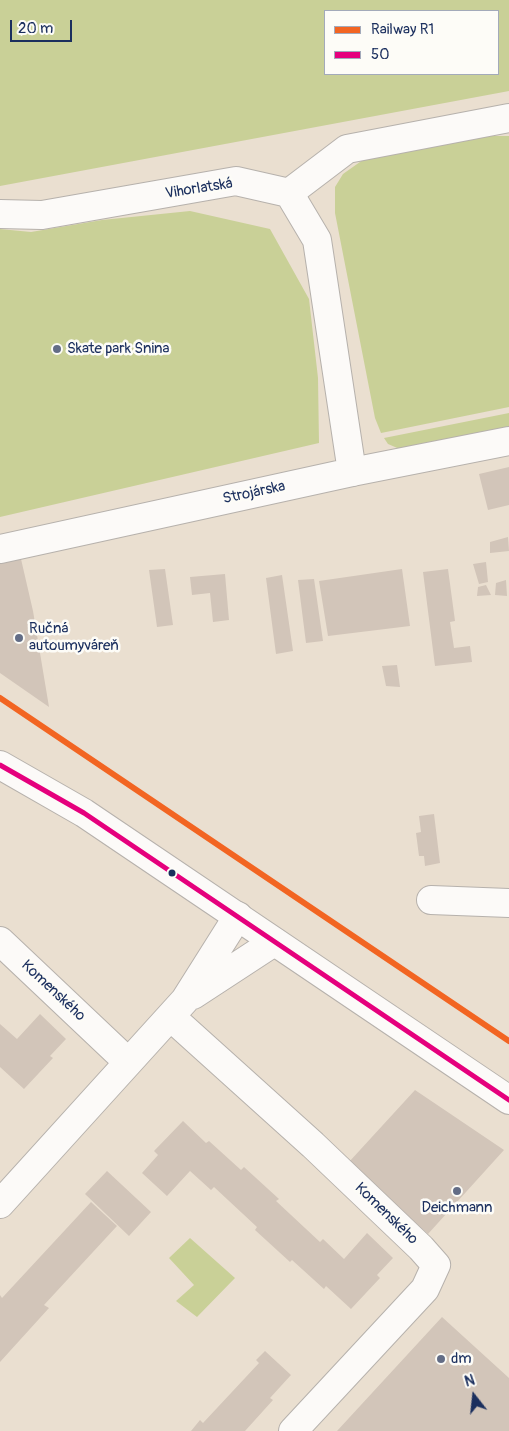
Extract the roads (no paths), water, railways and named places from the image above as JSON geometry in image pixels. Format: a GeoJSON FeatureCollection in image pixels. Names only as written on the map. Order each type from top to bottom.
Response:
{"type":"FeatureCollection","features":[{"type":"Feature","properties":{"kind":"main road"},"geometry":{"type":"LineString","coordinates":[[352,472],[317,240],[289,193],[347,149],[509,118]]}},
{"type":"Feature","properties":{"kind":"main road","name":"Vihorlatská"},"geometry":{"type":"LineString","coordinates":[[0,214],[42,215],[236,181],[289,193]]}},
{"type":"Feature","properties":{"kind":"main road","name":"Strojárska"},"geometry":{"type":"LineString","coordinates":[[0,549],[352,472],[509,441]]}},
{"type":"Feature","properties":{"kind":"main road"},"geometry":{"type":"LineString","coordinates":[[0,765],[84,812],[509,1100]]}},
{"type":"Feature","properties":{"kind":"main road"},"geometry":{"type":"LineString","coordinates":[[431,900],[509,903]]}},
{"type":"Feature","properties":{"kind":"main road"},"geometry":{"type":"LineString","coordinates":[[0,1204],[178,1009],[238,916]]}},
{"type":"Feature","properties":{"kind":"main road","name":"Komenského"},"geometry":{"type":"LineString","coordinates":[[0,941],[128,1062]]}},
{"type":"Feature","properties":{"kind":"main road"},"geometry":{"type":"LineString","coordinates":[[178,1009],[274,942]]}},
{"type":"Feature","properties":{"kind":"main road","name":"Komenského"},"geometry":{"type":"LineString","coordinates":[[178,1009],[313,1145],[421,1248],[436,1265],[425,1289],[293,1431]]}},
{"type":"Feature","properties":{"kind":"rail line","name":"R1"},"geometry":{"type":"LineString","coordinates":[[0,698],[509,1041]]}},
{"type":"Feature","properties":{"kind":"place","name":"Skate park Snina"},"geometry":{"type":"Point","coordinates":[57,349]}},
{"type":"Feature","properties":{"kind":"place","name":"Ručná autoumyváreň"},"geometry":{"type":"Point","coordinates":[19,638]}},
{"type":"Feature","properties":{"kind":"place","name":"Deichmann"},"geometry":{"type":"Point","coordinates":[457,1191]}},
{"type":"Feature","properties":{"kind":"place","name":"dm"},"geometry":{"type":"Point","coordinates":[441,1359]}}]}
